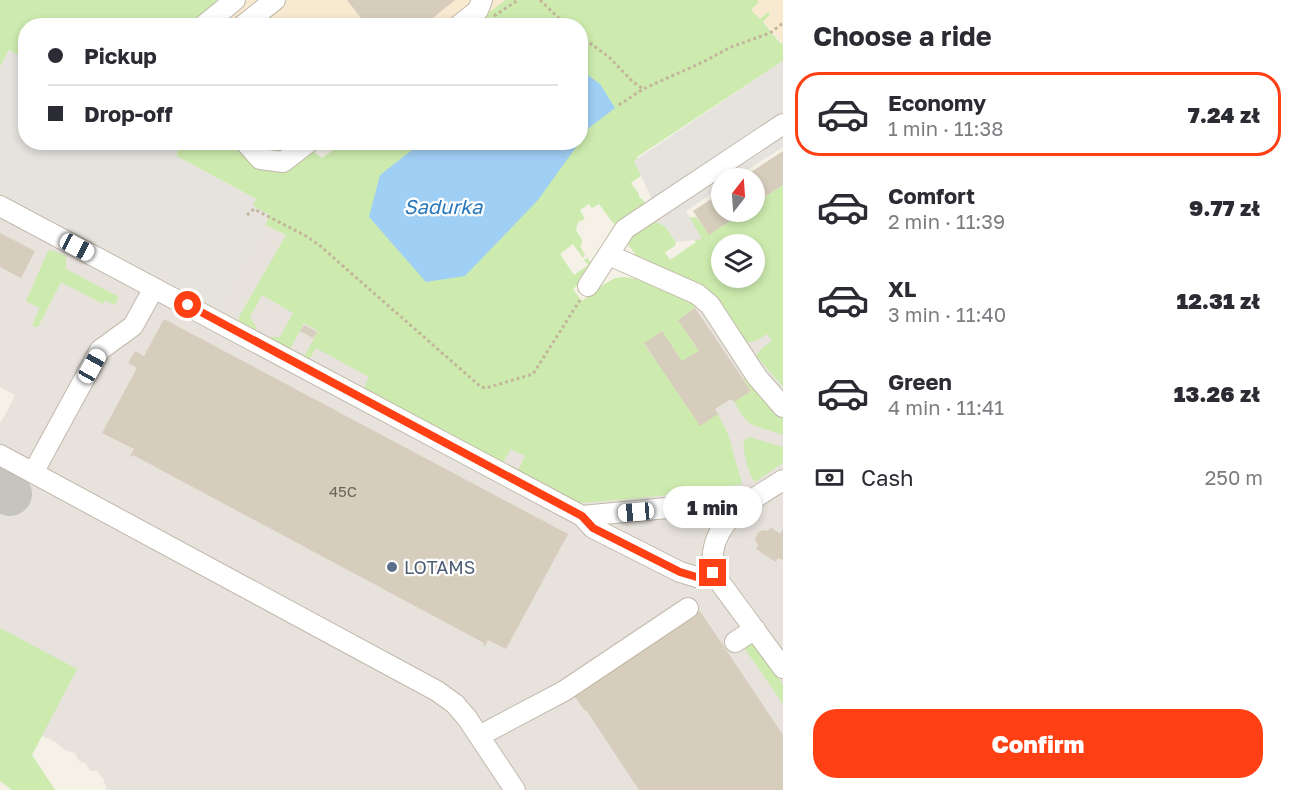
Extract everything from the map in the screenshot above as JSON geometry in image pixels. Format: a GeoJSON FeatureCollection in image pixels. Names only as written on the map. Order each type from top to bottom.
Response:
{"type":"FeatureCollection","features":[{"type":"Feature","properties":{"kind":"lane"},"geometry":{"type":"LineString","coordinates":[[213,18],[235,0]]}},
{"type":"Feature","properties":{"kind":"lane"},"geometry":{"type":"LineString","coordinates":[[252,18],[275,0]]}},
{"type":"Feature","properties":{"kind":"lane"},"geometry":{"type":"LineString","coordinates":[[468,18],[478,10],[482,0]]}},
{"type":"Feature","properties":{"kind":"lane"},"geometry":{"type":"LineString","coordinates":[[588,286],[625,230],[783,124]]}},
{"type":"Feature","properties":{"kind":"lane"},"geometry":{"type":"LineString","coordinates":[[252,150],[260,159],[283,162],[299,150]]}},
{"type":"Feature","properties":{"kind":"lane"},"geometry":{"type":"LineString","coordinates":[[0,206],[582,516],[593,528],[680,572],[700,578],[713,573]]}},
{"type":"Feature","properties":{"kind":"lane"},"geometry":{"type":"LineString","coordinates":[[609,255],[697,294],[710,305],[757,377],[783,407]]}},
{"type":"Feature","properties":{"kind":"lane"},"geometry":{"type":"LineString","coordinates":[[33,473],[100,350],[133,326],[154,288]]}},
{"type":"Feature","properties":{"kind":"lane"},"geometry":{"type":"LineString","coordinates":[[0,455],[437,691],[455,704],[515,790]]}},
{"type":"Feature","properties":{"kind":"lane"},"geometry":{"type":"LineString","coordinates":[[783,480],[737,510],[717,538],[712,553],[713,573],[783,668]]}},
{"type":"Feature","properties":{"kind":"lane"},"geometry":{"type":"LineString","coordinates":[[582,516],[752,500]]}},
{"type":"Feature","properties":{"kind":"lane"},"geometry":{"type":"LineString","coordinates":[[479,736],[564,691],[688,608]]}},
{"type":"Feature","properties":{"kind":"lane"},"geometry":{"type":"LineString","coordinates":[[735,642],[755,629]]}},
{"type":"Feature","properties":{"kind":"path"},"geometry":{"type":"LineString","coordinates":[[540,0],[559,18]]}},
{"type":"Feature","properties":{"kind":"path"},"geometry":{"type":"LineString","coordinates":[[619,105],[643,89],[703,62],[731,46],[770,33],[783,23]]}},
{"type":"Feature","properties":{"kind":"path"},"geometry":{"type":"LineString","coordinates":[[588,42],[609,57],[643,89]]}},
{"type":"Feature","properties":{"kind":"path"},"geometry":{"type":"LineString","coordinates":[[247,215],[254,209],[319,245],[481,387],[486,388],[533,374],[588,286]]}},
{"type":"Feature","properties":{"kind":"shaded area"},"geometry":{"type":"Polygon","coordinates":[[[15,0],[541,0],[520,18],[23,18],[15,0]]]}},
{"type":"Feature","properties":{"kind":"shaded area"},"geometry":{"type":"Polygon","coordinates":[[[757,0],[783,0],[782,44],[763,21],[768,12],[760,20],[751,10],[759,2],[757,0]]]}},
{"type":"Feature","properties":{"kind":"shaded area"},"geometry":{"type":"Polygon","coordinates":[[[9,50],[18,55],[18,150],[178,150],[176,156],[256,199],[253,206],[270,215],[221,310],[170,283],[173,278],[163,273],[160,278],[0,193],[0,67],[9,50]]]}},
{"type":"Feature","properties":{"kind":"shaded area"},"geometry":{"type":"Polygon","coordinates":[[[783,61],[783,147],[750,168],[711,168],[711,194],[686,211],[702,239],[676,242],[665,226],[652,220],[645,210],[651,197],[634,161],[783,61]]]}},
{"type":"Feature","properties":{"kind":"shaded area","name":"LOTAMS"},"geometry":{"type":"Polygon","coordinates":[[[0,193],[160,278],[163,273],[173,278],[171,283],[221,310],[265,225],[286,235],[481,396],[644,285],[658,261],[711,275],[711,288],[765,288],[765,235],[783,219],[783,790],[107,790],[98,771],[90,771],[86,764],[78,760],[75,753],[65,750],[33,727],[0,711],[0,423],[15,395],[0,387],[0,193]]]}},
{"type":"Feature","properties":{"kind":"green space"},"geometry":{"type":"Polygon","coordinates":[[[0,0],[216,0],[215,8],[202,18],[18,18],[18,55],[9,50],[0,67],[0,0]]]}},
{"type":"Feature","properties":{"kind":"green space"},"geometry":{"type":"Polygon","coordinates":[[[505,0],[757,0],[759,2],[751,10],[760,19],[768,12],[770,14],[763,22],[781,44],[783,43],[783,61],[637,157],[646,172],[631,183],[645,203],[643,209],[616,225],[599,204],[592,208],[589,204],[580,210],[585,219],[578,222],[576,230],[582,240],[580,246],[585,255],[583,258],[573,244],[560,254],[574,275],[588,265],[584,260],[588,258],[591,264],[587,277],[573,289],[582,301],[609,281],[622,277],[656,285],[697,306],[678,320],[699,351],[682,361],[662,331],[644,344],[655,360],[718,414],[728,434],[742,484],[712,491],[574,503],[517,472],[525,456],[511,449],[502,464],[363,390],[369,377],[316,348],[306,361],[304,357],[318,331],[304,323],[289,351],[266,339],[267,337],[280,337],[293,313],[262,295],[250,317],[256,327],[255,332],[239,322],[239,317],[286,235],[265,225],[270,215],[252,206],[256,199],[176,156],[178,150],[244,150],[251,157],[306,156],[314,152],[322,158],[333,150],[588,150],[588,18],[482,18],[505,0]]]}},
{"type":"Feature","properties":{"kind":"green space"},"geometry":{"type":"Polygon","coordinates":[[[783,185],[783,387],[757,357],[762,348],[772,341],[767,334],[754,341],[744,341],[637,256],[628,245],[635,234],[652,220],[665,226],[676,242],[675,246],[665,252],[670,260],[696,242],[686,229],[683,218],[696,217],[709,234],[728,222],[765,222],[765,197],[783,185]]]}},
{"type":"Feature","properties":{"kind":"green space"},"geometry":{"type":"Polygon","coordinates":[[[48,251],[66,256],[66,269],[119,297],[115,305],[105,300],[103,304],[61,282],[38,327],[32,326],[40,308],[26,301],[48,251]]]}},
{"type":"Feature","properties":{"kind":"green space"},"geometry":{"type":"Polygon","coordinates":[[[747,376],[783,417],[783,435],[752,425],[745,419],[734,402],[751,391],[743,379],[747,376]]]}},
{"type":"Feature","properties":{"kind":"green space"},"geometry":{"type":"Polygon","coordinates":[[[750,437],[783,447],[783,463],[755,482],[748,468],[744,450],[744,440],[750,437]]]}},
{"type":"Feature","properties":{"kind":"green space"},"geometry":{"type":"Polygon","coordinates":[[[0,628],[77,669],[32,755],[55,790],[12,790],[0,781],[0,628]]]}},
{"type":"Feature","properties":{"kind":"green space"},"geometry":{"type":"Polygon","coordinates":[[[752,638],[783,685],[783,704],[743,646],[752,638]]]}},
{"type":"Feature","properties":{"kind":"water"},"geometry":{"type":"Polygon","coordinates":[[[588,75],[600,84],[615,108],[588,129],[588,75]]]}},
{"type":"Feature","properties":{"kind":"water","name":"Sadurka"},"geometry":{"type":"Polygon","coordinates":[[[412,150],[574,150],[538,200],[465,276],[426,282],[369,217],[380,175],[412,150]]]}},
{"type":"Feature","properties":{"kind":"building"},"geometry":{"type":"Polygon","coordinates":[[[347,0],[455,0],[433,18],[361,18],[347,0]]]}},
{"type":"Feature","properties":{"kind":"building"},"geometry":{"type":"Polygon","coordinates":[[[783,151],[783,185],[765,197],[765,168],[757,168],[783,151]]]}},
{"type":"Feature","properties":{"kind":"building"},"geometry":{"type":"Polygon","coordinates":[[[711,199],[711,222],[728,222],[709,235],[693,211],[711,199]]]}},
{"type":"Feature","properties":{"kind":"building"},"geometry":{"type":"Polygon","coordinates":[[[0,233],[35,251],[21,278],[0,267],[0,233]]]}},
{"type":"Feature","properties":{"kind":"building"},"geometry":{"type":"Polygon","coordinates":[[[695,308],[751,391],[734,402],[731,399],[715,409],[718,414],[700,426],[644,343],[662,331],[682,361],[699,351],[678,320],[695,308]]]}},
{"type":"Feature","properties":{"kind":"building"},"geometry":{"type":"Polygon","coordinates":[[[164,319],[568,534],[506,649],[488,640],[485,646],[483,645],[484,643],[133,455],[130,456],[134,449],[102,433],[137,368],[128,363],[135,351],[144,356],[164,319]]]}},
{"type":"Feature","properties":{"kind":"building"},"geometry":{"type":"Polygon","coordinates":[[[304,325],[317,332],[313,338],[300,331],[304,325]]]}},
{"type":"Feature","properties":{"kind":"building"},"geometry":{"type":"Polygon","coordinates":[[[771,527],[780,534],[783,529],[783,560],[778,558],[776,562],[756,549],[758,545],[755,540],[758,532],[768,531],[771,527]]]}},
{"type":"Feature","properties":{"kind":"building"},"geometry":{"type":"Polygon","coordinates":[[[700,611],[783,735],[783,790],[639,790],[573,694],[700,611]]]}},
{"type":"Feature","properties":{"kind":"taxiway"},"geometry":{"type":"LineString","coordinates":[[0,489],[10,494]]}},
{"type":"Feature","properties":{"kind":"place","name":"LOTAMS"},"geometry":{"type":"Point","coordinates":[392,567]}},
{"type":"Feature","properties":{"kind":"route"},"geometry":{"type":"LineString","coordinates":[[188,305],[582,516],[593,528],[680,572],[700,578],[713,573]]}}]}
